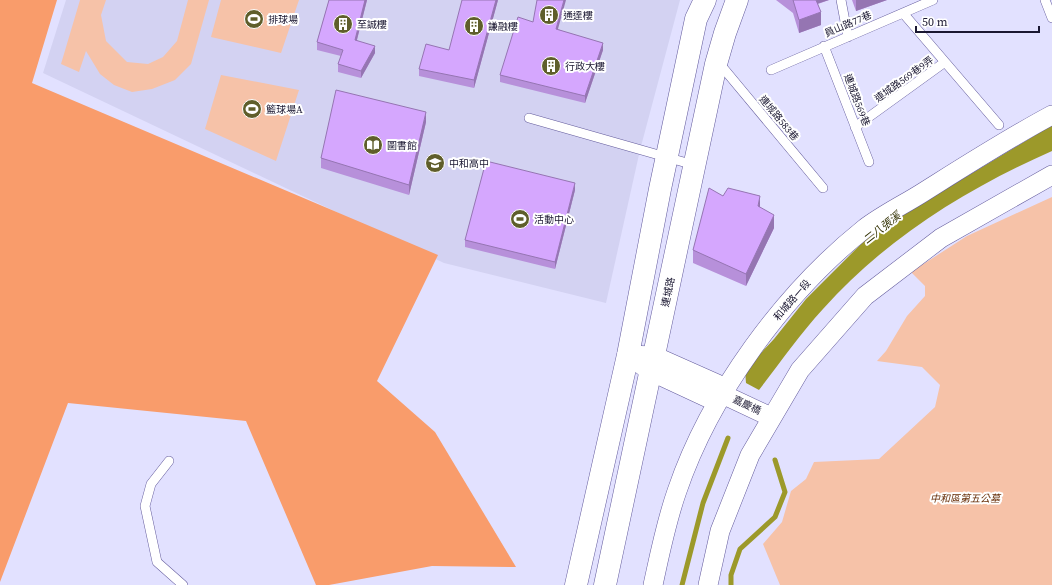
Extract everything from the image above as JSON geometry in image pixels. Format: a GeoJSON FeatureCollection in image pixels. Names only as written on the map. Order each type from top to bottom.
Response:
{"type":"FeatureCollection","features":[{"type":"Feature","properties":{"kind":"main road"},"geometry":{"type":"LineString","coordinates":[[576,585],[628,355],[696,19],[705,0]]}},
{"type":"Feature","properties":{"kind":"main road","name":"連城路"},"geometry":{"type":"LineString","coordinates":[[604,585],[716,64],[737,0]]}},
{"type":"Feature","properties":{"kind":"street","name":"和城路一段"},"geometry":{"type":"LineString","coordinates":[[653,585],[667,523],[677,490],[700,436],[722,394],[779,314],[824,265],[865,228],[1007,139],[1052,115]]}},
{"type":"Feature","properties":{"kind":"street"},"geometry":{"type":"LineString","coordinates":[[708,585],[720,531],[750,454],[800,370],[865,296],[941,238],[1052,175]]}},
{"type":"Feature","properties":{"kind":"street"},"geometry":{"type":"LineString","coordinates":[[628,355],[652,364],[708,398],[722,394]]}},
{"type":"Feature","properties":{"kind":"street","name":"嘉慶橋"},"geometry":{"type":"LineString","coordinates":[[722,394],[771,417]]}},
{"type":"Feature","properties":{"kind":"lane"},"geometry":{"type":"LineString","coordinates":[[841,0],[848,36]]}},
{"type":"Feature","properties":{"kind":"lane","name":"員山路77巷"},"geometry":{"type":"LineString","coordinates":[[772,70],[824,46],[933,0]]}},
{"type":"Feature","properties":{"kind":"lane"},"geometry":{"type":"LineString","coordinates":[[1045,0],[1052,18]]}},
{"type":"Feature","properties":{"kind":"lane","name":"連城路569巷9弄"},"geometry":{"type":"LineString","coordinates":[[903,13],[999,125]]}},
{"type":"Feature","properties":{"kind":"lane","name":"連城路569巷"},"geometry":{"type":"LineString","coordinates":[[824,46],[869,162]]}},
{"type":"Feature","properties":{"kind":"lane","name":"連城路569巷9弄"},"geometry":{"type":"LineString","coordinates":[[856,127],[945,62]]}},
{"type":"Feature","properties":{"kind":"lane","name":"連城路583巷"},"geometry":{"type":"LineString","coordinates":[[716,64],[724,69],[823,188]]}},
{"type":"Feature","properties":{"kind":"lane"},"geometry":{"type":"LineString","coordinates":[[530,118],[694,165]]}},
{"type":"Feature","properties":{"kind":"lane"},"geometry":{"type":"LineString","coordinates":[[169,461],[151,484],[145,506],[157,562],[183,585]]}},
{"type":"Feature","properties":{"kind":"shaded area"},"geometry":{"type":"Polygon","coordinates":[[[0,0],[57,0],[32,83],[438,255],[377,381],[435,432],[516,567],[432,566],[329,585],[316,585],[246,421],[68,403],[0,582],[0,0]]]}},
{"type":"Feature","properties":{"kind":"shaded area","name":"中和高中"},"geometry":{"type":"Polygon","coordinates":[[[66,0],[680,0],[640,150],[606,303],[444,263],[43,73],[66,0]]]}},
{"type":"Feature","properties":{"kind":"green space"},"geometry":{"type":"Polygon","coordinates":[[[80,0],[106,0],[101,15],[106,41],[127,62],[148,64],[163,57],[177,41],[188,0],[209,0],[191,64],[175,80],[152,89],[132,92],[114,85],[100,74],[86,51],[79,72],[61,64],[80,0]]]}},
{"type":"Feature","properties":{"kind":"green space","name":"排球場"},"geometry":{"type":"Polygon","coordinates":[[[221,0],[299,0],[281,53],[211,37],[221,0]]]}},
{"type":"Feature","properties":{"kind":"green space","name":"籃球場A"},"geometry":{"type":"Polygon","coordinates":[[[221,75],[299,90],[276,161],[205,129],[221,75]]]}},
{"type":"Feature","properties":{"kind":"green space","name":"中和區第五公墓"},"geometry":{"type":"Polygon","coordinates":[[[1052,197],[1052,585],[780,585],[763,544],[782,522],[791,491],[806,479],[814,462],[879,459],[935,407],[940,385],[922,367],[877,361],[886,351],[907,316],[925,296],[925,286],[911,272],[967,236],[1052,197]]]}},
{"type":"Feature","properties":{"kind":"water","name":"二八張溪"},"geometry":{"type":"Polygon","coordinates":[[[1052,125],[1052,151],[990,181],[929,218],[901,238],[873,260],[823,309],[798,338],[759,390],[746,383],[745,370],[774,339],[806,299],[871,234],[1052,125]]]}},
{"type":"Feature","properties":{"kind":"building","name":"至誠樓"},"geometry":{"type":"Polygon","coordinates":[[[329,0],[365,0],[355,40],[375,46],[361,71],[338,64],[343,50],[317,42],[329,0]]]}},
{"type":"Feature","properties":{"kind":"building","name":"謙融樓"},"geometry":{"type":"Polygon","coordinates":[[[462,0],[496,0],[474,80],[419,69],[426,44],[449,50],[462,0]]]}},
{"type":"Feature","properties":{"kind":"building","name":"行政大樓"},"geometry":{"type":"Polygon","coordinates":[[[537,0],[564,0],[556,29],[603,43],[585,96],[500,75],[518,17],[533,22],[537,0]]]}},
{"type":"Feature","properties":{"kind":"building"},"geometry":{"type":"Polygon","coordinates":[[[793,0],[816,0],[821,12],[799,20],[793,0]]]}},
{"type":"Feature","properties":{"kind":"building","name":"圖書館"},"geometry":{"type":"Polygon","coordinates":[[[336,90],[426,112],[409,185],[321,158],[336,90]]]}},
{"type":"Feature","properties":{"kind":"building","name":"活動中心"},"geometry":{"type":"Polygon","coordinates":[[[486,161],[575,183],[555,262],[465,240],[486,161]]]}},
{"type":"Feature","properties":{"kind":"building"},"geometry":{"type":"Polygon","coordinates":[[[709,188],[723,196],[728,188],[760,196],[758,206],[774,215],[746,274],[693,250],[709,188]]]}},
{"type":"Feature","properties":{"kind":"waterway"},"geometry":{"type":"LineString","coordinates":[[682,585],[703,503],[728,438]]}},
{"type":"Feature","properties":{"kind":"waterway"},"geometry":{"type":"LineString","coordinates":[[731,585],[731,575],[740,549],[775,517],[785,492],[775,460]]}},
{"type":"Feature","properties":{"kind":"place","name":"通達樓"},"geometry":{"type":"Point","coordinates":[549,15]}},
{"type":"Feature","properties":{"kind":"place","name":"排球場"},"geometry":{"type":"Point","coordinates":[254,19]}},
{"type":"Feature","properties":{"kind":"place","name":"至誠樓"},"geometry":{"type":"Point","coordinates":[343,24]}},
{"type":"Feature","properties":{"kind":"place","name":"謙融樓"},"geometry":{"type":"Point","coordinates":[474,26]}},
{"type":"Feature","properties":{"kind":"place","name":"行政大樓"},"geometry":{"type":"Point","coordinates":[551,66]}},
{"type":"Feature","properties":{"kind":"place","name":"籃球場A"},"geometry":{"type":"Point","coordinates":[252,109]}},
{"type":"Feature","properties":{"kind":"place","name":"圖書館"},"geometry":{"type":"Point","coordinates":[373,145]}},
{"type":"Feature","properties":{"kind":"place","name":"中和高中"},"geometry":{"type":"Point","coordinates":[435,163]}},
{"type":"Feature","properties":{"kind":"place","name":"活動中心"},"geometry":{"type":"Point","coordinates":[520,219]}}]}
